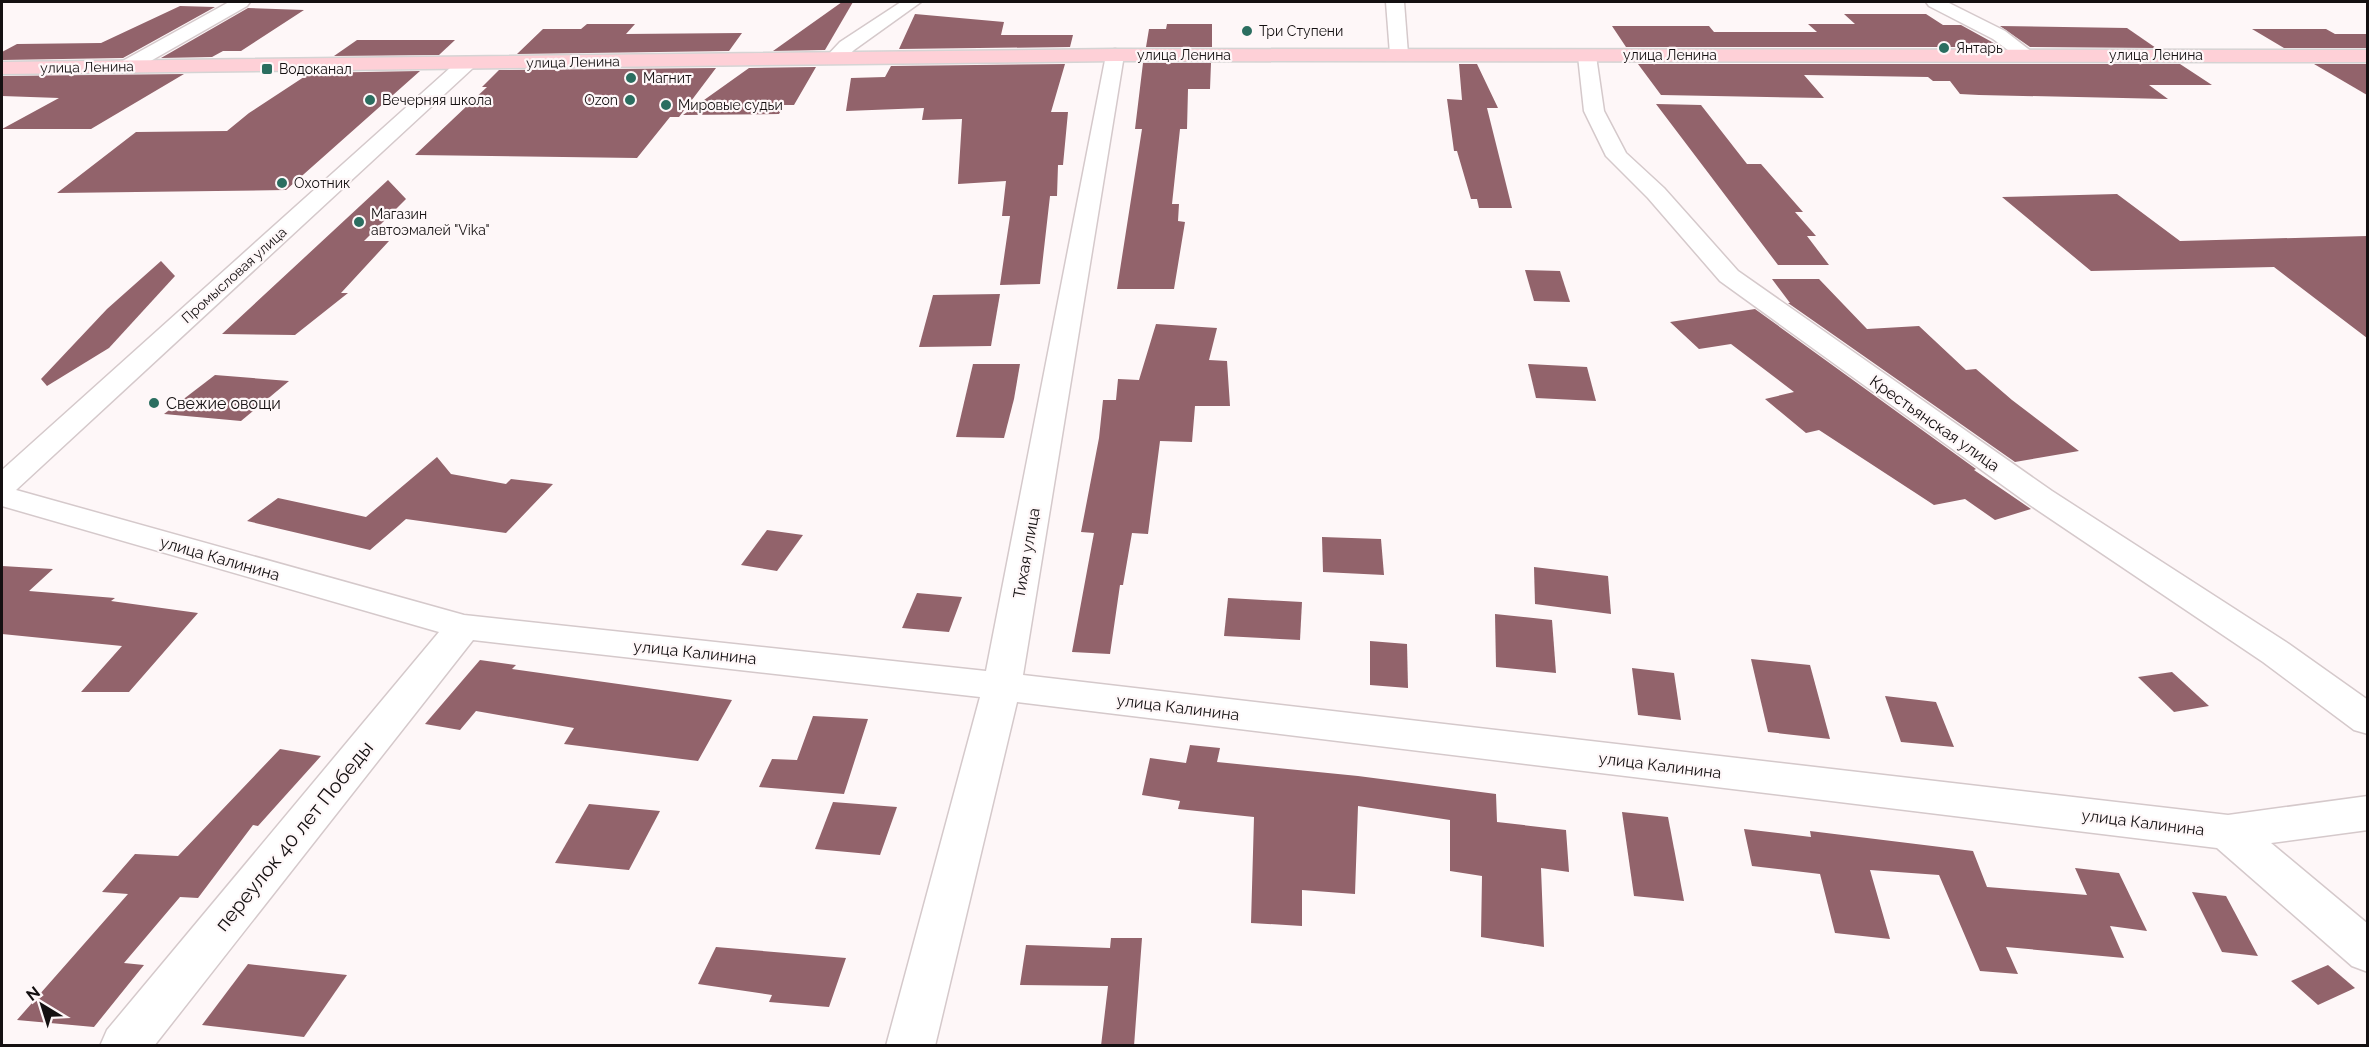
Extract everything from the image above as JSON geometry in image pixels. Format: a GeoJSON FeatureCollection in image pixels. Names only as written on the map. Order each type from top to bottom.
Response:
{"type":"FeatureCollection","features":[{"type":"Feature","properties":{"kind":"main road","name":"улица Ленина"},"geometry":{"type":"LineString","coordinates":[[2,68],[1115,55],[2367,56]]}},
{"type":"Feature","properties":{"kind":"street"},"geometry":{"type":"LineString","coordinates":[[126,67],[241,2]]}},
{"type":"Feature","properties":{"kind":"street"},"geometry":{"type":"LineString","coordinates":[[833,59],[847,46],[912,2]]}},
{"type":"Feature","properties":{"kind":"street"},"geometry":{"type":"LineString","coordinates":[[1395,2],[1399,54]]}},
{"type":"Feature","properties":{"kind":"street"},"geometry":{"type":"LineString","coordinates":[[1935,2],[1999,35],[2026,55]]}},
{"type":"Feature","properties":{"kind":"street","name":"Тихая улица"},"geometry":{"type":"LineString","coordinates":[[910,1046],[1002,686],[1115,55]]}},
{"type":"Feature","properties":{"kind":"street","name":"Крестьянская улица"},"geometry":{"type":"LineString","coordinates":[[1587,56],[1594,111],[1617,156],[1656,194],[1729,276],[2041,498],[2276,653],[2367,720]]}},
{"type":"Feature","properties":{"kind":"street","name":"Промысловая улица"},"geometry":{"type":"LineString","coordinates":[[2,486],[467,63]]}},
{"type":"Feature","properties":{"kind":"street","name":"улица Калинина"},"geometry":{"type":"LineString","coordinates":[[2,496],[464,627],[1002,686],[2228,832],[2367,813]]}},
{"type":"Feature","properties":{"kind":"street","name":"переулок 40 лет Победы"},"geometry":{"type":"LineString","coordinates":[[124,1046],[464,627]]}},
{"type":"Feature","properties":{"kind":"street"},"geometry":{"type":"LineString","coordinates":[[2228,832],[2367,952]]}},
{"type":"Feature","properties":{"kind":"building"},"geometry":{"type":"Polygon","coordinates":[[[842,2],[853,2],[825,50],[773,51],[842,2]]]}},
{"type":"Feature","properties":{"kind":"building"},"geometry":{"type":"Polygon","coordinates":[[[180,6],[215,7],[123,58],[2,60],[2,52],[17,44],[101,43],[180,6]]]}},
{"type":"Feature","properties":{"kind":"building"},"geometry":{"type":"Polygon","coordinates":[[[248,8],[304,10],[241,51],[223,51],[212,57],[161,58],[248,8]]]}},
{"type":"Feature","properties":{"kind":"building"},"geometry":{"type":"Polygon","coordinates":[[[915,14],[1004,22],[1001,35],[1073,35],[1070,47],[899,49],[915,14]]]}},
{"type":"Feature","properties":{"kind":"building"},"geometry":{"type":"Polygon","coordinates":[[[1844,14],[1926,14],[1943,25],[1961,25],[2001,47],[1626,47],[1612,26],[1709,26],[1714,32],[1817,32],[1808,24],[1855,24],[1844,14]]]}},
{"type":"Feature","properties":{"kind":"building"},"geometry":{"type":"Polygon","coordinates":[[[587,24],[635,24],[626,34],[742,33],[729,51],[517,54],[543,29],[581,29],[587,24]]]}},
{"type":"Feature","properties":{"kind":"building"},"geometry":{"type":"Polygon","coordinates":[[[1167,24],[1212,24],[1212,47],[1146,47],[1149,29],[1166,29],[1167,24]]]}},
{"type":"Feature","properties":{"kind":"building"},"geometry":{"type":"Polygon","coordinates":[[[2000,26],[2127,28],[2156,48],[2030,47],[2000,26]]]}},
{"type":"Feature","properties":{"kind":"building"},"geometry":{"type":"Polygon","coordinates":[[[2252,29],[2326,29],[2335,34],[2367,34],[2367,48],[2284,48],[2252,29]]]}},
{"type":"Feature","properties":{"kind":"building"},"geometry":{"type":"Polygon","coordinates":[[[357,40],[455,40],[439,55],[334,56],[357,40]]]}},
{"type":"Feature","properties":{"kind":"building"},"geometry":{"type":"Polygon","coordinates":[[[1143,63],[1211,63],[1210,89],[1188,89],[1187,129],[1180,129],[1172,204],[1179,204],[1178,221],[1185,222],[1174,289],[1117,289],[1142,129],[1135,129],[1143,63]]]}},
{"type":"Feature","properties":{"kind":"building"},"geometry":{"type":"Polygon","coordinates":[[[1065,64],[1051,112],[1068,112],[1063,165],[1058,165],[1057,196],[1050,196],[1040,284],[1000,285],[1010,216],[1002,216],[1006,181],[958,184],[962,119],[922,120],[924,108],[846,111],[851,78],[885,77],[891,66],[1065,64]]]}},
{"type":"Feature","properties":{"kind":"building"},"geometry":{"type":"Polygon","coordinates":[[[1459,64],[1477,64],[1498,108],[1487,108],[1512,208],[1479,208],[1477,199],[1471,199],[1457,151],[1454,151],[1447,99],[1462,100],[1459,64]]]}},
{"type":"Feature","properties":{"kind":"building"},"geometry":{"type":"Polygon","coordinates":[[[1638,64],[2180,64],[2212,85],[2149,85],[2168,99],[1979,95],[1960,94],[1950,81],[1933,81],[1928,77],[1804,75],[1824,98],[1661,95],[1638,64]]]}},
{"type":"Feature","properties":{"kind":"building"},"geometry":{"type":"Polygon","coordinates":[[[2314,64],[2367,64],[2367,95],[2314,64]]]}},
{"type":"Feature","properties":{"kind":"building"},"geometry":{"type":"Polygon","coordinates":[[[816,67],[794,105],[784,105],[779,114],[683,115],[749,68],[816,67]]]}},
{"type":"Feature","properties":{"kind":"building"},"geometry":{"type":"Polygon","coordinates":[[[716,68],[679,117],[670,117],[637,158],[415,155],[487,87],[482,87],[499,70],[716,68]]]}},
{"type":"Feature","properties":{"kind":"building"},"geometry":{"type":"Polygon","coordinates":[[[420,71],[286,190],[57,193],[136,132],[227,131],[249,113],[310,73],[420,71]]]}},
{"type":"Feature","properties":{"kind":"building"},"geometry":{"type":"Polygon","coordinates":[[[184,74],[91,129],[2,129],[59,98],[2,96],[2,76],[184,74]]]}},
{"type":"Feature","properties":{"kind":"building"},"geometry":{"type":"Polygon","coordinates":[[[1656,104],[1701,105],[1747,164],[1761,164],[1803,212],[1795,212],[1816,236],[1807,236],[1829,265],[1778,265],[1656,104]]]}},
{"type":"Feature","properties":{"kind":"building"},"geometry":{"type":"Polygon","coordinates":[[[388,180],[406,199],[364,241],[389,241],[341,293],[348,293],[295,335],[222,334],[388,180]]]}},
{"type":"Feature","properties":{"kind":"building"},"geometry":{"type":"Polygon","coordinates":[[[2117,194],[2180,241],[2367,236],[2367,338],[2274,267],[2091,271],[2002,197],[2117,194]]]}},
{"type":"Feature","properties":{"kind":"building"},"geometry":{"type":"Polygon","coordinates":[[[161,261],[175,276],[109,348],[47,386],[41,379],[107,309],[161,261]]]}},
{"type":"Feature","properties":{"kind":"building"},"geometry":{"type":"Polygon","coordinates":[[[1525,270],[1560,271],[1570,302],[1534,301],[1525,270]]]}},
{"type":"Feature","properties":{"kind":"building"},"geometry":{"type":"Polygon","coordinates":[[[1772,279],[1819,279],[1867,329],[1919,326],[1966,370],[1976,369],[2012,400],[2079,451],[2015,462],[1788,303],[1790,303],[1772,279]]]}},
{"type":"Feature","properties":{"kind":"building"},"geometry":{"type":"Polygon","coordinates":[[[1000,294],[991,346],[919,347],[933,295],[1000,294]]]}},
{"type":"Feature","properties":{"kind":"building"},"geometry":{"type":"Polygon","coordinates":[[[1755,309],[1976,469],[1974,470],[2031,509],[1995,520],[1965,499],[1934,505],[1819,430],[1806,433],[1765,399],[1794,392],[1731,344],[1699,349],[1670,322],[1755,309]]]}},
{"type":"Feature","properties":{"kind":"building"},"geometry":{"type":"Polygon","coordinates":[[[1156,324],[1217,328],[1209,360],[1227,361],[1230,406],[1195,406],[1192,442],[1160,441],[1148,534],[1132,533],[1123,585],[1120,585],[1110,654],[1072,652],[1094,533],[1081,532],[1099,438],[1103,400],[1116,400],[1118,379],[1139,380],[1156,324]]]}},
{"type":"Feature","properties":{"kind":"building"},"geometry":{"type":"Polygon","coordinates":[[[973,364],[1020,364],[1004,438],[956,437],[973,364]]]}},
{"type":"Feature","properties":{"kind":"building"},"geometry":{"type":"Polygon","coordinates":[[[1528,364],[1587,367],[1596,401],[1536,398],[1528,364]]]}},
{"type":"Feature","properties":{"kind":"building"},"geometry":{"type":"Polygon","coordinates":[[[215,375],[289,381],[241,421],[164,414],[215,375]]]}},
{"type":"Feature","properties":{"kind":"building"},"geometry":{"type":"Polygon","coordinates":[[[437,457],[451,474],[506,484],[511,479],[553,484],[506,533],[406,519],[370,550],[247,521],[278,498],[366,517],[437,457]]]}},
{"type":"Feature","properties":{"kind":"building"},"geometry":{"type":"Polygon","coordinates":[[[767,530],[803,535],[777,571],[741,565],[767,530]]]}},
{"type":"Feature","properties":{"kind":"building"},"geometry":{"type":"Polygon","coordinates":[[[1322,537],[1381,539],[1384,575],[1323,572],[1322,537]]]}},
{"type":"Feature","properties":{"kind":"building"},"geometry":{"type":"Polygon","coordinates":[[[2,566],[53,569],[29,591],[115,598],[111,601],[198,613],[129,692],[81,692],[122,646],[2,634],[2,566]]]}},
{"type":"Feature","properties":{"kind":"building"},"geometry":{"type":"Polygon","coordinates":[[[1534,567],[1608,576],[1611,614],[1535,604],[1534,567]]]}},
{"type":"Feature","properties":{"kind":"building"},"geometry":{"type":"Polygon","coordinates":[[[917,593],[962,597],[949,632],[902,628],[917,593]]]}},
{"type":"Feature","properties":{"kind":"building"},"geometry":{"type":"Polygon","coordinates":[[[1228,598],[1302,602],[1300,640],[1224,636],[1228,598]]]}},
{"type":"Feature","properties":{"kind":"building"},"geometry":{"type":"Polygon","coordinates":[[[1495,614],[1552,620],[1556,673],[1496,667],[1495,614]]]}},
{"type":"Feature","properties":{"kind":"building"},"geometry":{"type":"Polygon","coordinates":[[[1370,641],[1407,644],[1408,688],[1370,685],[1370,641]]]}},
{"type":"Feature","properties":{"kind":"building"},"geometry":{"type":"Polygon","coordinates":[[[1751,659],[1810,665],[1830,739],[1768,732],[1751,659]]]}},
{"type":"Feature","properties":{"kind":"building"},"geometry":{"type":"Polygon","coordinates":[[[480,660],[516,665],[512,669],[732,700],[698,761],[564,744],[574,728],[476,711],[460,730],[425,724],[480,660]]]}},
{"type":"Feature","properties":{"kind":"building"},"geometry":{"type":"Polygon","coordinates":[[[1632,668],[1674,673],[1681,720],[1638,715],[1632,668]]]}},
{"type":"Feature","properties":{"kind":"building"},"geometry":{"type":"Polygon","coordinates":[[[2172,672],[2209,706],[2174,712],[2138,677],[2172,672]]]}},
{"type":"Feature","properties":{"kind":"building"},"geometry":{"type":"Polygon","coordinates":[[[1885,696],[1936,702],[1954,747],[1901,742],[1885,696]]]}},
{"type":"Feature","properties":{"kind":"building"},"geometry":{"type":"Polygon","coordinates":[[[813,716],[868,719],[844,794],[759,787],[772,759],[797,760],[813,716]]]}},
{"type":"Feature","properties":{"kind":"building"},"geometry":{"type":"Polygon","coordinates":[[[1190,745],[1220,748],[1217,762],[1358,776],[1496,794],[1497,822],[1566,830],[1569,872],[1541,868],[1544,947],[1481,937],[1482,876],[1450,871],[1450,820],[1358,806],[1355,894],[1302,890],[1302,926],[1251,923],[1254,817],[1178,809],[1180,801],[1142,795],[1150,758],[1186,763],[1190,745]]]}},
{"type":"Feature","properties":{"kind":"building"},"geometry":{"type":"Polygon","coordinates":[[[280,749],[321,756],[258,826],[253,825],[198,898],[180,897],[124,963],[144,965],[94,1027],[17,1020],[128,894],[102,892],[135,854],[178,856],[280,749]]]}},
{"type":"Feature","properties":{"kind":"building"},"geometry":{"type":"Polygon","coordinates":[[[833,802],[897,807],[880,855],[815,849],[833,802]]]}},
{"type":"Feature","properties":{"kind":"building"},"geometry":{"type":"Polygon","coordinates":[[[589,804],[660,811],[629,870],[555,863],[589,804]]]}},
{"type":"Feature","properties":{"kind":"building"},"geometry":{"type":"Polygon","coordinates":[[[1622,812],[1668,817],[1684,901],[1634,896],[1622,812]]]}},
{"type":"Feature","properties":{"kind":"building"},"geometry":{"type":"Polygon","coordinates":[[[1744,829],[1811,837],[1810,831],[1973,851],[1987,887],[2087,895],[2075,868],[2119,873],[2147,931],[2110,926],[2124,958],[2006,947],[2018,974],[1980,971],[1939,875],[1870,870],[1890,939],[1835,933],[1820,874],[1752,866],[1744,829]]]}},
{"type":"Feature","properties":{"kind":"building"},"geometry":{"type":"Polygon","coordinates":[[[2192,892],[2226,896],[2258,956],[2222,952],[2192,892]]]}},
{"type":"Feature","properties":{"kind":"building"},"geometry":{"type":"Polygon","coordinates":[[[1111,938],[1142,938],[1134,1046],[1101,1046],[1108,986],[1020,985],[1026,945],[1110,948],[1111,938]]]}},
{"type":"Feature","properties":{"kind":"building"},"geometry":{"type":"Polygon","coordinates":[[[716,947],[846,958],[829,1007],[769,1002],[772,995],[698,984],[716,947]]]}},
{"type":"Feature","properties":{"kind":"building"},"geometry":{"type":"Polygon","coordinates":[[[248,964],[347,975],[304,1037],[202,1025],[248,964]]]}},
{"type":"Feature","properties":{"kind":"building"},"geometry":{"type":"Polygon","coordinates":[[[2328,965],[2355,988],[2318,1005],[2291,981],[2328,965]]]}},
{"type":"Feature","properties":{"kind":"place","name":"Три Ступени"},"geometry":{"type":"Point","coordinates":[1247,31]}},
{"type":"Feature","properties":{"kind":"place","name":"Янтарь"},"geometry":{"type":"Point","coordinates":[1944,48]}},
{"type":"Feature","properties":{"kind":"place","name":"Водоканал"},"geometry":{"type":"Point","coordinates":[267,69]}},
{"type":"Feature","properties":{"kind":"place","name":"Магнит"},"geometry":{"type":"Point","coordinates":[631,78]}},
{"type":"Feature","properties":{"kind":"place","name":"Вечерняя школа"},"geometry":{"type":"Point","coordinates":[370,100]}},
{"type":"Feature","properties":{"kind":"place","name":"Ozon"},"geometry":{"type":"Point","coordinates":[630,100]}},
{"type":"Feature","properties":{"kind":"place","name":"Мировые судьи"},"geometry":{"type":"Point","coordinates":[666,105]}},
{"type":"Feature","properties":{"kind":"place","name":"Охотник"},"geometry":{"type":"Point","coordinates":[282,183]}},
{"type":"Feature","properties":{"kind":"place","name":"Магазин автоэмалей \"Vika\""},"geometry":{"type":"Point","coordinates":[359,222]}},
{"type":"Feature","properties":{"kind":"place","name":"Свежие овощи"},"geometry":{"type":"Point","coordinates":[154,403]}}]}
